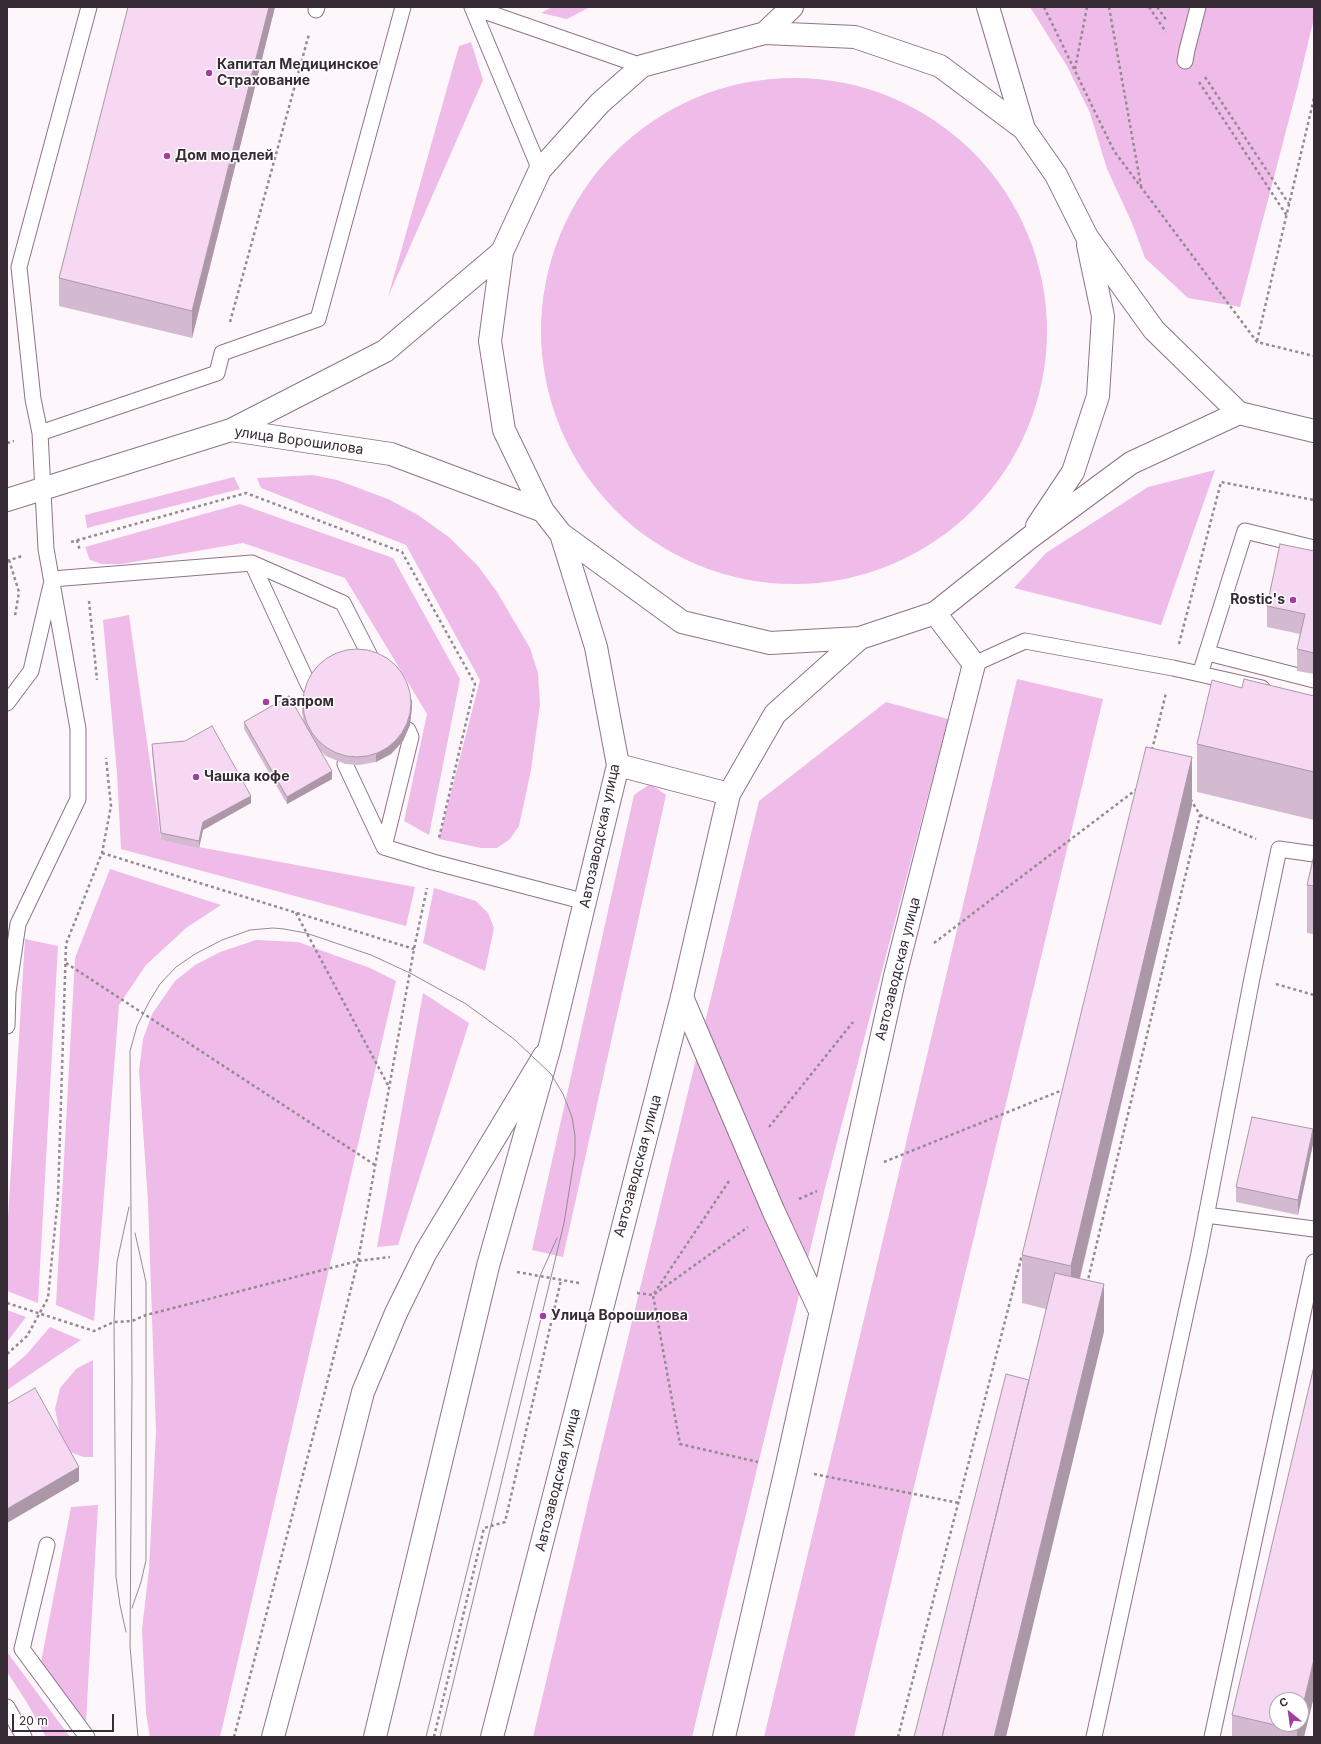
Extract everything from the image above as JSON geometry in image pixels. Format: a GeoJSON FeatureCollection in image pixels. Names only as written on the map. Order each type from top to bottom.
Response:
{"type":"FeatureCollection","features":[{"type":"Feature","properties":{"kind":"main road"},"geometry":{"type":"LineString","coordinates":[[764,33],[792,7]]}},
{"type":"Feature","properties":{"kind":"main road"},"geometry":{"type":"LineString","coordinates":[[988,7],[1024,129]]}},
{"type":"Feature","properties":{"kind":"main road"},"geometry":{"type":"LineString","coordinates":[[1239,413],[1131,463],[1028,539],[934,613],[860,638],[770,643],[682,622],[560,534],[543,511],[504,430],[491,348],[490,341],[502,252],[540,170],[600,103],[642,66],[764,33],[855,37],[940,66],[1024,129],[1056,175],[1087,237],[1154,330],[1239,413],[1314,431]]}},
{"type":"Feature","properties":{"kind":"main road"},"geometry":{"type":"LineString","coordinates":[[1028,539],[1073,472],[1098,396],[1103,316],[1087,237]]}},
{"type":"Feature","properties":{"kind":"main road"},"geometry":{"type":"LineString","coordinates":[[231,430],[385,351],[502,252]]}},
{"type":"Feature","properties":{"kind":"main road","name":"улица Ворошилова"},"geometry":{"type":"LineString","coordinates":[[7,500],[231,430],[391,454],[543,511]]}},
{"type":"Feature","properties":{"kind":"main road","name":"Автозаводская улица"},"geometry":{"type":"LineString","coordinates":[[375,1737],[488,1266],[550,1046],[618,765],[596,647],[560,534]]}},
{"type":"Feature","properties":{"kind":"main road"},"geometry":{"type":"LineString","coordinates":[[934,613],[974,664]]}},
{"type":"Feature","properties":{"kind":"main road","name":"Автозаводская улица"},"geometry":{"type":"LineString","coordinates":[[492,1737],[682,997],[729,794],[775,714],[860,638]]}},
{"type":"Feature","properties":{"kind":"main road","name":"Автозаводская улица"},"geometry":{"type":"LineString","coordinates":[[724,1737],[786,1469],[895,976],[974,664]]}},
{"type":"Feature","properties":{"kind":"main road"},"geometry":{"type":"LineString","coordinates":[[618,765],[729,794]]}},
{"type":"Feature","properties":{"kind":"main road"},"geometry":{"type":"LineString","coordinates":[[682,997],[772,1210],[820,1311]]}},
{"type":"Feature","properties":{"kind":"main road","name":"Автозаводская улица"},"geometry":{"type":"LineString","coordinates":[[273,1737],[320,1565],[363,1392],[396,1313],[426,1252],[550,1046]]}},
{"type":"Feature","properties":{"kind":"lane"},"geometry":{"type":"LineString","coordinates":[[7,1026],[8,992],[18,924],[78,799],[78,729],[46,549],[40,434],[33,399],[19,267],[89,7]]}},
{"type":"Feature","properties":{"kind":"lane"},"geometry":{"type":"LineString","coordinates":[[40,434],[217,373],[222,353],[318,318],[403,7]]}},
{"type":"Feature","properties":{"kind":"lane"},"geometry":{"type":"LineString","coordinates":[[472,7],[642,66]]}},
{"type":"Feature","properties":{"kind":"lane"},"geometry":{"type":"LineString","coordinates":[[472,7],[540,170]]}},
{"type":"Feature","properties":{"kind":"lane"},"geometry":{"type":"LineString","coordinates":[[1186,56],[1198,7]]}},
{"type":"Feature","properties":{"kind":"lane"},"geometry":{"type":"LineString","coordinates":[[1200,674],[1208,653],[1245,531],[1314,548]]}},
{"type":"Feature","properties":{"kind":"lane"},"geometry":{"type":"LineString","coordinates":[[52,579],[252,563],[343,603],[371,658]]}},
{"type":"Feature","properties":{"kind":"lane"},"geometry":{"type":"LineString","coordinates":[[252,563],[309,686]]}},
{"type":"Feature","properties":{"kind":"lane"},"geometry":{"type":"LineString","coordinates":[[7,704],[31,671],[52,579]]}},
{"type":"Feature","properties":{"kind":"lane"},"geometry":{"type":"LineString","coordinates":[[974,664],[1025,641],[1172,668],[1276,691]]}},
{"type":"Feature","properties":{"kind":"lane"},"geometry":{"type":"LineString","coordinates":[[1208,653],[1314,680]]}},
{"type":"Feature","properties":{"kind":"lane"},"geometry":{"type":"LineString","coordinates":[[384,847],[411,737],[408,730]]}},
{"type":"Feature","properties":{"kind":"lane"},"geometry":{"type":"LineString","coordinates":[[345,764],[384,847],[433,862],[586,902]]}},
{"type":"Feature","properties":{"kind":"lane"},"geometry":{"type":"LineString","coordinates":[[1094,1737],[1206,1216],[1252,978],[1279,849],[1314,854]]}},
{"type":"Feature","properties":{"kind":"lane"},"geometry":{"type":"LineString","coordinates":[[1206,1216],[1314,1230]]}},
{"type":"Feature","properties":{"kind":"lane"},"geometry":{"type":"LineString","coordinates":[[1212,1737],[1314,1262]]}},
{"type":"Feature","properties":{"kind":"lane"},"geometry":{"type":"LineString","coordinates":[[47,1545],[22,1649],[87,1737]]}},
{"type":"Feature","properties":{"kind":"lane"},"geometry":{"type":"LineString","coordinates":[[7,1707],[24,1737]]}},
{"type":"Feature","properties":{"kind":"path"},"geometry":{"type":"LineString","coordinates":[[1044,7],[1114,151],[1257,342],[1314,356]]}},
{"type":"Feature","properties":{"kind":"path"},"geometry":{"type":"LineString","coordinates":[[1075,69],[1087,7]]}},
{"type":"Feature","properties":{"kind":"path"},"geometry":{"type":"LineString","coordinates":[[1109,7],[1141,186]]}},
{"type":"Feature","properties":{"kind":"path"},"geometry":{"type":"LineString","coordinates":[[1149,7],[1186,56],[1289,204]]}},
{"type":"Feature","properties":{"kind":"path"},"geometry":{"type":"LineString","coordinates":[[1157,7],[1186,56],[1287,216]]}},
{"type":"Feature","properties":{"kind":"path"},"geometry":{"type":"LineString","coordinates":[[222,353],[316,9]]}},
{"type":"Feature","properties":{"kind":"path"},"geometry":{"type":"LineString","coordinates":[[1257,342],[1314,98]]}},
{"type":"Feature","properties":{"kind":"path"},"geometry":{"type":"LineString","coordinates":[[1150,756],[1221,482],[1314,500]]}},
{"type":"Feature","properties":{"kind":"path"},"geometry":{"type":"LineString","coordinates":[[14,622],[19,592],[8,560],[246,493],[402,552],[474,684],[414,950],[358,1261],[234,1737]]}},
{"type":"Feature","properties":{"kind":"path"},"geometry":{"type":"LineString","coordinates":[[1188,795],[1200,815],[1279,849]]}},
{"type":"Feature","properties":{"kind":"path"},"geometry":{"type":"LineString","coordinates":[[1086,1287],[1200,815]]}},
{"type":"Feature","properties":{"kind":"path"},"geometry":{"type":"LineString","coordinates":[[7,1354],[27,1336],[48,1298],[58,1197],[66,944],[102,853],[414,950]]}},
{"type":"Feature","properties":{"kind":"path"},"geometry":{"type":"LineString","coordinates":[[295,913],[389,1088]]}},
{"type":"Feature","properties":{"kind":"path"},"geometry":{"type":"LineString","coordinates":[[65,963],[375,1165]]}},
{"type":"Feature","properties":{"kind":"path"},"geometry":{"type":"LineString","coordinates":[[1252,978],[1314,995]]}},
{"type":"Feature","properties":{"kind":"path"},"geometry":{"type":"LineString","coordinates":[[850,1176],[1065,1088],[1063,1096]]}},
{"type":"Feature","properties":{"kind":"path"},"geometry":{"type":"LineString","coordinates":[[898,1737],[1024,1250]]}},
{"type":"Feature","properties":{"kind":"path"},"geometry":{"type":"LineString","coordinates":[[7,1304],[94,1331],[114,1322],[132,1321],[146,1315],[358,1261],[426,1252]]}},
{"type":"Feature","properties":{"kind":"path"},"geometry":{"type":"LineString","coordinates":[[488,1266],[606,1289],[653,1295],[680,1444],[786,1469],[958,1503]]}},
{"type":"Feature","properties":{"kind":"path"},"geometry":{"type":"LineString","coordinates":[[434,1737],[484,1528],[505,1522],[561,1280]]}},
{"type":"Feature","properties":{"kind":"shaded area"},"geometry":{"type":"Polygon","coordinates":[[[552,7],[590,7],[567,19],[541,13],[552,7]]]}},
{"type":"Feature","properties":{"kind":"shaded area"},"geometry":{"type":"Polygon","coordinates":[[[1030,7],[1314,7],[1314,18],[1298,85],[1240,307],[1188,298],[1145,258],[1132,223],[1107,169],[1090,113],[1067,66],[1030,7]]]}},
{"type":"Feature","properties":{"kind":"shaded area"},"geometry":{"type":"Polygon","coordinates":[[[471,42],[483,80],[388,297],[459,46],[471,42]]]}},
{"type":"Feature","properties":{"kind":"shaded area"},"geometry":{"type":"Polygon","coordinates":[[[794,78],[819,79],[843,83],[867,89],[891,98],[913,108],[934,121],[973,152],[1004,191],[1017,212],[1027,234],[1036,258],[1042,282],[1046,306],[1046,356],[1042,380],[1036,404],[1027,428],[1017,450],[1004,471],[973,510],[934,541],[913,554],[891,564],[867,573],[843,579],[819,583],[794,584],[769,583],[745,579],[721,573],[697,564],[675,554],[654,541],[615,510],[584,471],[571,450],[561,428],[552,404],[546,380],[542,356],[541,331],[542,306],[546,282],[552,258],[561,234],[571,212],[584,191],[615,152],[654,121],[675,108],[697,98],[721,89],[745,83],[769,79],[794,78]]]}},
{"type":"Feature","properties":{"kind":"shaded area"},"geometry":{"type":"Polygon","coordinates":[[[1215,470],[1161,625],[1014,588],[1046,553],[1148,487],[1215,470]]]}},
{"type":"Feature","properties":{"kind":"shaded area"},"geometry":{"type":"Polygon","coordinates":[[[313,475],[337,480],[388,499],[418,515],[450,538],[478,566],[497,592],[530,648],[538,673],[540,704],[531,770],[519,826],[510,839],[497,848],[481,848],[439,839],[480,680],[406,545],[261,488],[257,478],[313,475]]]}},
{"type":"Feature","properties":{"kind":"shaded area"},"geometry":{"type":"Polygon","coordinates":[[[234,477],[240,489],[87,528],[85,515],[234,477]]]}},
{"type":"Feature","properties":{"kind":"shaded area"},"geometry":{"type":"Polygon","coordinates":[[[240,504],[393,558],[460,679],[429,835],[404,821],[427,714],[345,578],[243,543],[122,564],[102,564],[90,560],[85,547],[240,504]]]}},
{"type":"Feature","properties":{"kind":"shaded area"},"geometry":{"type":"Polygon","coordinates":[[[129,615],[161,840],[415,887],[406,926],[121,849],[117,773],[103,620],[129,615]]]}},
{"type":"Feature","properties":{"kind":"shaded area"},"geometry":{"type":"Polygon","coordinates":[[[1017,679],[1103,699],[854,1737],[764,1737],[1017,679]]]}},
{"type":"Feature","properties":{"kind":"shaded area"},"geometry":{"type":"Polygon","coordinates":[[[886,702],[948,719],[825,1188],[692,1737],[533,1737],[595,1473],[759,801],[886,702]]]}},
{"type":"Feature","properties":{"kind":"shaded area"},"geometry":{"type":"Polygon","coordinates":[[[650,784],[666,795],[563,1257],[532,1250],[634,795],[650,784]]]}},
{"type":"Feature","properties":{"kind":"shaded area"},"geometry":{"type":"Polygon","coordinates":[[[110,869],[221,905],[186,928],[146,965],[119,1005],[94,1321],[56,1305],[75,958],[110,869]]]}},
{"type":"Feature","properties":{"kind":"shaded area"},"geometry":{"type":"Polygon","coordinates":[[[434,888],[476,901],[488,913],[494,928],[485,971],[423,943],[434,888]]]}},
{"type":"Feature","properties":{"kind":"shaded area"},"geometry":{"type":"Polygon","coordinates":[[[25,939],[58,946],[38,1303],[7,1291],[7,1234],[25,939]]]}},
{"type":"Feature","properties":{"kind":"shaded area"},"geometry":{"type":"Polygon","coordinates":[[[256,940],[298,942],[370,968],[396,981],[220,1737],[150,1737],[146,1713],[142,1629],[149,1569],[156,1432],[148,1202],[139,1071],[143,1039],[152,1014],[175,981],[195,965],[220,952],[256,940]]]}},
{"type":"Feature","properties":{"kind":"shaded area"},"geometry":{"type":"Polygon","coordinates":[[[423,993],[469,1023],[398,1245],[377,1247],[423,993]]]}},
{"type":"Feature","properties":{"kind":"shaded area"},"geometry":{"type":"Polygon","coordinates":[[[7,1310],[26,1317],[7,1342],[7,1310]]]}},
{"type":"Feature","properties":{"kind":"shaded area"},"geometry":{"type":"Polygon","coordinates":[[[50,1327],[81,1340],[7,1390],[7,1371],[26,1355],[50,1327]]]}},
{"type":"Feature","properties":{"kind":"shaded area"},"geometry":{"type":"Polygon","coordinates":[[[93,1360],[93,1457],[83,1457],[68,1451],[60,1434],[55,1409],[60,1388],[76,1369],[93,1360]]]}},
{"type":"Feature","properties":{"kind":"shaded area"},"geometry":{"type":"Polygon","coordinates":[[[98,1505],[86,1722],[41,1662],[71,1507],[98,1505]]]}},
{"type":"Feature","properties":{"kind":"shaded area"},"geometry":{"type":"Polygon","coordinates":[[[7,1652],[70,1737],[46,1737],[26,1701],[7,1672],[7,1652]]]}},
{"type":"Feature","properties":{"kind":"building","name":"Дом моделей"},"geometry":{"type":"Polygon","coordinates":[[[128,7],[269,7],[192,311],[59,278],[128,7]]]}},
{"type":"Feature","properties":{"kind":"building","name":"Rostic's"},"geometry":{"type":"Polygon","coordinates":[[[1280,544],[1314,551],[1314,653],[1297,649],[1305,614],[1267,606],[1280,544]]]}},
{"type":"Feature","properties":{"kind":"building"},"geometry":{"type":"Polygon","coordinates":[[[357,649],[378,653],[395,665],[407,682],[411,703],[407,724],[395,741],[378,753],[357,757],[336,753],[319,741],[307,724],[303,703],[307,682],[319,665],[336,653],[357,649]]]}},
{"type":"Feature","properties":{"kind":"building"},"geometry":{"type":"Polygon","coordinates":[[[1244,679],[1314,696],[1314,772],[1197,744],[1212,680],[1242,688],[1244,679]]]}},
{"type":"Feature","properties":{"kind":"building"},"geometry":{"type":"Polygon","coordinates":[[[289,696],[332,771],[287,797],[244,722],[289,696]]]}},
{"type":"Feature","properties":{"kind":"building","name":"Чашка кофе"},"geometry":{"type":"Polygon","coordinates":[[[212,726],[251,796],[203,822],[199,841],[161,833],[152,744],[185,741],[212,726]]]}},
{"type":"Feature","properties":{"kind":"building"},"geometry":{"type":"Polygon","coordinates":[[[1146,747],[1192,757],[1071,1266],[1022,1255],[1146,747]]]}},
{"type":"Feature","properties":{"kind":"building"},"geometry":{"type":"Polygon","coordinates":[[[1314,855],[1314,886],[1307,885],[1314,855]]]}},
{"type":"Feature","properties":{"kind":"building"},"geometry":{"type":"Polygon","coordinates":[[[1252,1117],[1313,1129],[1298,1200],[1236,1187],[1252,1117]]]}},
{"type":"Feature","properties":{"kind":"building"},"geometry":{"type":"Polygon","coordinates":[[[1055,1273],[1104,1284],[994,1737],[942,1737],[1055,1273]]]}},
{"type":"Feature","properties":{"kind":"building"},"geometry":{"type":"Polygon","coordinates":[[[1314,1366],[1314,1659],[1306,1692],[1269,1692],[1269,1724],[1232,1715],[1314,1366]]]}},
{"type":"Feature","properties":{"kind":"building"},"geometry":{"type":"Polygon","coordinates":[[[1006,1374],[1029,1380],[942,1737],[914,1737],[1006,1374]]]}},
{"type":"Feature","properties":{"kind":"building"},"geometry":{"type":"Polygon","coordinates":[[[35,1388],[79,1467],[7,1509],[7,1404],[35,1388]]]}},
{"type":"Feature","properties":{"kind":"tram line"},"geometry":{"type":"LineString","coordinates":[[138,1737],[130,1646],[132,1382],[130,1051],[137,1026],[149,1002],[160,984],[176,967],[195,954],[222,940],[250,930],[273,928],[306,933],[371,955],[410,973],[466,1004],[514,1039],[551,1074],[563,1094],[572,1117],[575,1136],[575,1154],[564,1223],[440,1737]]}},
{"type":"Feature","properties":{"kind":"tram line"},"geometry":{"type":"LineString","coordinates":[[126,1632],[116,1577],[114,1322],[117,1262],[129,1207]]}},
{"type":"Feature","properties":{"kind":"tram line"},"geometry":{"type":"LineString","coordinates":[[132,1608],[141,1582],[146,1560],[146,1282],[135,1233]]}},
{"type":"Feature","properties":{"kind":"tram line"},"geometry":{"type":"LineString","coordinates":[[426,1737],[540,1276],[557,1238]]}},
{"type":"Feature","properties":{"kind":"place","name":"Капитал Медицинское Страхование"},"geometry":{"type":"Point","coordinates":[209,73]}},
{"type":"Feature","properties":{"kind":"place","name":"Дом моделей"},"geometry":{"type":"Point","coordinates":[167,156]}},
{"type":"Feature","properties":{"kind":"place","name":"Rostic's"},"geometry":{"type":"Point","coordinates":[1293,600]}},
{"type":"Feature","properties":{"kind":"place","name":"Газпром"},"geometry":{"type":"Point","coordinates":[266,702]}},
{"type":"Feature","properties":{"kind":"place","name":"Чашка кофе"},"geometry":{"type":"Point","coordinates":[196,777]}},
{"type":"Feature","properties":{"kind":"place","name":"Улица Ворошилова"},"geometry":{"type":"Point","coordinates":[543,1316]}}]}
